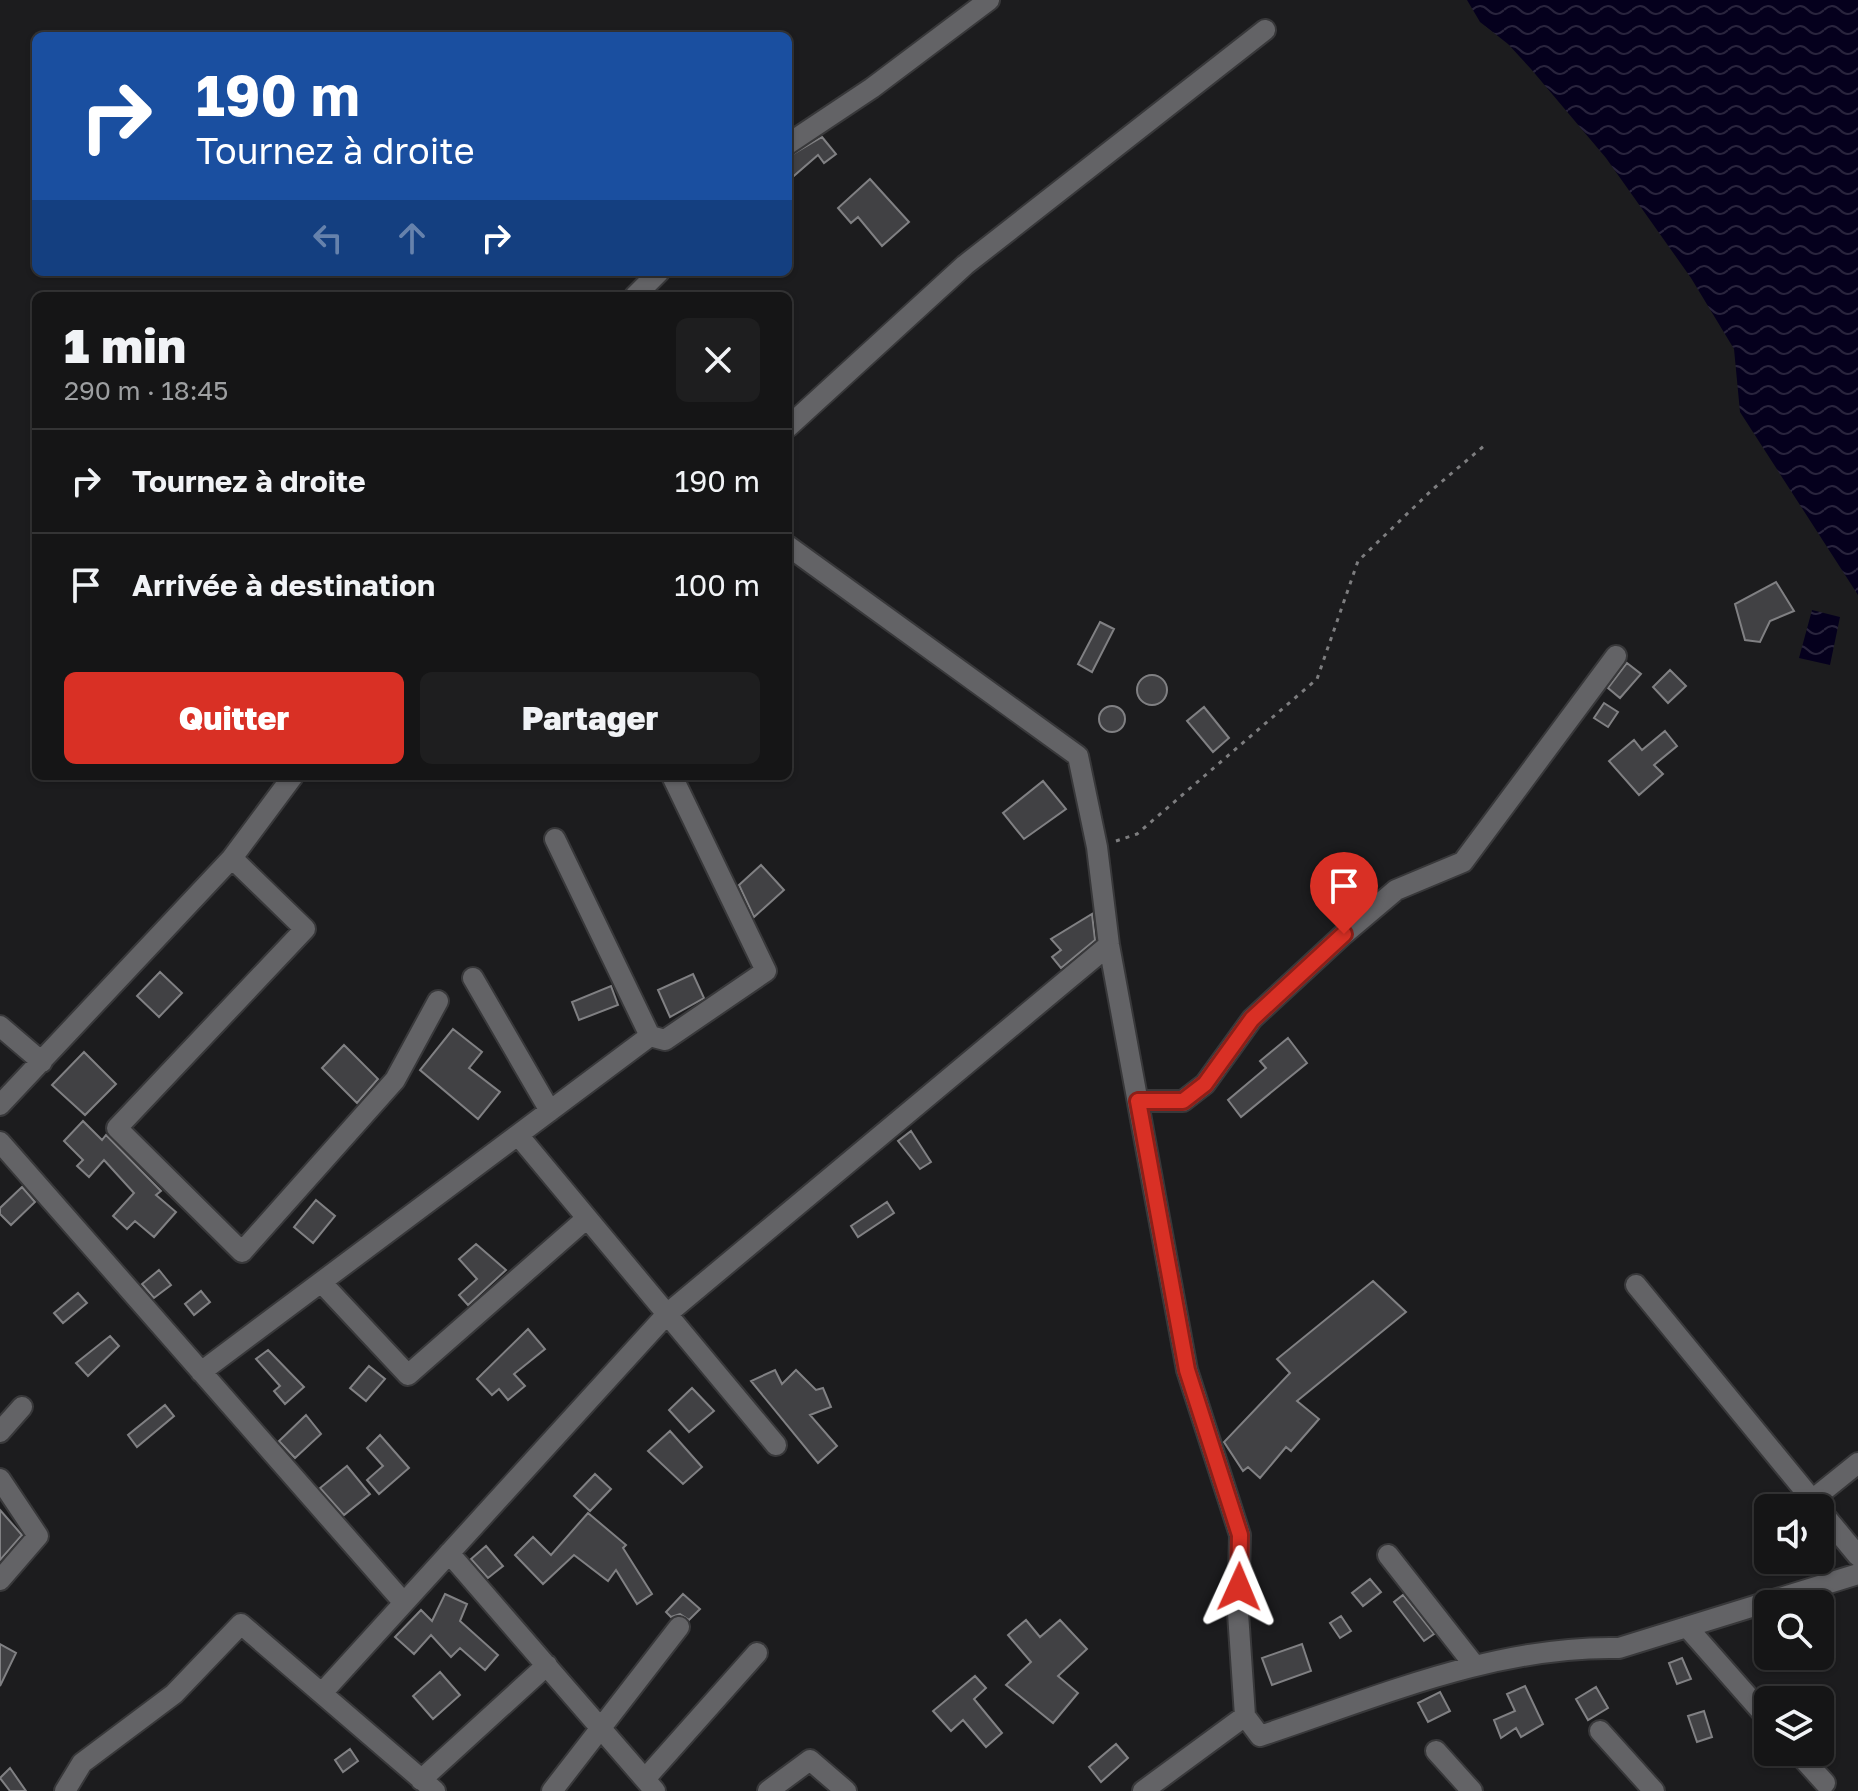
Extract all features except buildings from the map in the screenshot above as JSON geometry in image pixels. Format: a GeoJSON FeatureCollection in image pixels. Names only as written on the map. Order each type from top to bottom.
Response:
{"type":"FeatureCollection","features":[{"type":"Feature","properties":{"kind":"street"},"geometry":{"type":"LineString","coordinates":[[792,141],[872,88],[989,0]]}},
{"type":"Feature","properties":{"kind":"street"},"geometry":{"type":"LineString","coordinates":[[792,423],[965,265],[1265,30]]}},
{"type":"Feature","properties":{"kind":"street"},"geometry":{"type":"LineString","coordinates":[[639,292],[655,276]]}},
{"type":"Feature","properties":{"kind":"street"},"geometry":{"type":"LineString","coordinates":[[792,549],[1078,756],[1097,847],[1109,945],[1187,1370],[1240,1535],[1238,1613],[1245,1716],[1260,1736],[1475,1666],[1579,1647],[1619,1648],[1858,1574]]}},
{"type":"Feature","properties":{"kind":"street"},"geometry":{"type":"LineString","coordinates":[[1138,1101],[1183,1101],[1205,1084],[1252,1019],[1344,934],[1396,890],[1463,862],[1616,656]]}},
{"type":"Feature","properties":{"kind":"street"},"geometry":{"type":"LineString","coordinates":[[0,1105],[232,858],[290,780]]}},
{"type":"Feature","properties":{"kind":"street"},"geometry":{"type":"LineString","coordinates":[[555,839],[650,1036],[665,1040],[766,971],[674,780]]}},
{"type":"Feature","properties":{"kind":"street"},"geometry":{"type":"LineString","coordinates":[[232,858],[305,929],[117,1128],[242,1252],[395,1080],[438,1001]]}},
{"type":"Feature","properties":{"kind":"street"},"geometry":{"type":"LineString","coordinates":[[322,1693],[667,1314],[1109,945]]}},
{"type":"Feature","properties":{"kind":"street"},"geometry":{"type":"LineString","coordinates":[[473,978],[550,1111]]}},
{"type":"Feature","properties":{"kind":"street"},"geometry":{"type":"LineString","coordinates":[[0,1026],[42,1062]]}},
{"type":"Feature","properties":{"kind":"street"},"geometry":{"type":"LineString","coordinates":[[201,1372],[650,1036]]}},
{"type":"Feature","properties":{"kind":"street"},"geometry":{"type":"LineString","coordinates":[[518,1135],[776,1445]]}},
{"type":"Feature","properties":{"kind":"street"},"geometry":{"type":"LineString","coordinates":[[0,1142],[404,1603]]}},
{"type":"Feature","properties":{"kind":"street"},"geometry":{"type":"LineString","coordinates":[[321,1282],[408,1375],[587,1218]]}},
{"type":"Feature","properties":{"kind":"street"},"geometry":{"type":"LineString","coordinates":[[1636,1285],[1807,1494]]}},
{"type":"Feature","properties":{"kind":"street"},"geometry":{"type":"LineString","coordinates":[[0,1432],[22,1407]]}},
{"type":"Feature","properties":{"kind":"street"},"geometry":{"type":"LineString","coordinates":[[1828,1494],[1858,1463]]}},
{"type":"Feature","properties":{"kind":"street"},"geometry":{"type":"LineString","coordinates":[[0,1479],[38,1536],[0,1580]]}},
{"type":"Feature","properties":{"kind":"street"},"geometry":{"type":"LineString","coordinates":[[1834,1527],[1858,1556]]}},
{"type":"Feature","properties":{"kind":"street"},"geometry":{"type":"LineString","coordinates":[[449,1553],[650,1785],[757,1653]]}},
{"type":"Feature","properties":{"kind":"street"},"geometry":{"type":"LineString","coordinates":[[1388,1555],[1475,1666]]}},
{"type":"Feature","properties":{"kind":"street"},"geometry":{"type":"LineString","coordinates":[[65,1791],[82,1763],[174,1694],[241,1624],[428,1785],[547,1665]]}},
{"type":"Feature","properties":{"kind":"street"},"geometry":{"type":"LineString","coordinates":[[552,1791],[679,1627]]}},
{"type":"Feature","properties":{"kind":"street"},"geometry":{"type":"LineString","coordinates":[[1687,1627],[1754,1703]]}},
{"type":"Feature","properties":{"kind":"street"},"geometry":{"type":"LineString","coordinates":[[1143,1791],[1245,1716]]}},
{"type":"Feature","properties":{"kind":"street"},"geometry":{"type":"LineString","coordinates":[[1600,1731],[1654,1791]]}},
{"type":"Feature","properties":{"kind":"street"},"geometry":{"type":"LineString","coordinates":[[1436,1751],[1472,1791]]}},
{"type":"Feature","properties":{"kind":"street"},"geometry":{"type":"LineString","coordinates":[[768,1791],[810,1760],[846,1791]]}},
{"type":"Feature","properties":{"kind":"street"},"geometry":{"type":"LineString","coordinates":[[1810,1766],[1825,1783]]}},
{"type":"Feature","properties":{"kind":"path"},"geometry":{"type":"LineString","coordinates":[[1097,847],[1137,834],[1317,679],[1358,561],[1433,489],[1485,445]]}},
{"type":"Feature","properties":{"kind":"water"},"geometry":{"type":"Polygon","coordinates":[[[1467,0],[1858,0],[1858,595],[1740,412],[1734,349],[1691,278],[1606,158],[1508,44],[1480,22],[1467,0]]]}},
{"type":"Feature","properties":{"kind":"water"},"geometry":{"type":"Polygon","coordinates":[[[1812,610],[1840,617],[1830,665],[1799,658],[1812,610]]]}},
{"type":"Feature","properties":{"kind":"route"},"geometry":{"type":"LineString","coordinates":[[1239,1587],[1240,1535],[1225,1479],[1187,1370],[1138,1101],[1183,1101],[1205,1084],[1252,1019],[1344,934]]}}]}
